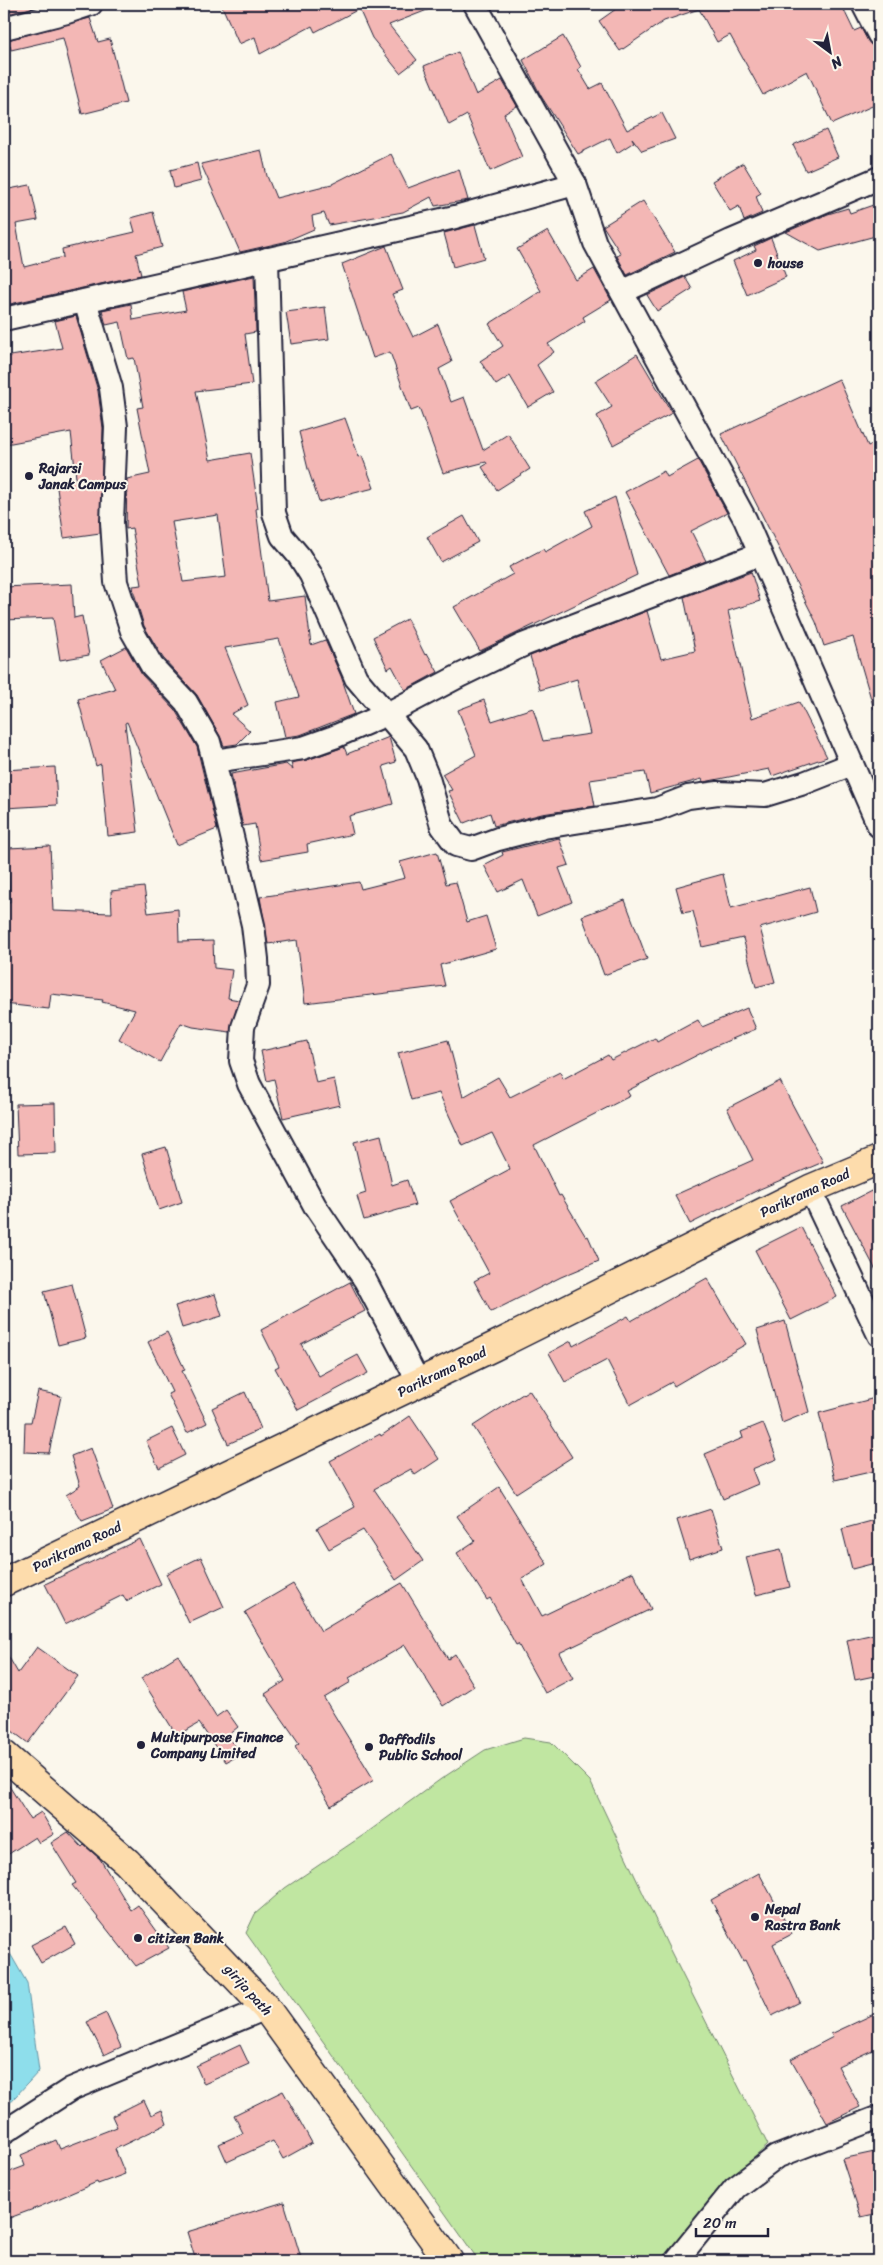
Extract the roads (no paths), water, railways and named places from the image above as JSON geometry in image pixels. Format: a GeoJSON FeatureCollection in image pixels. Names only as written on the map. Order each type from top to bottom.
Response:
{"type":"FeatureCollection","features":[{"type":"Feature","properties":{"kind":"main road","name":"Parikrama Road"},"geometry":{"type":"LineString","coordinates":[[4,1582],[419,1382],[810,1189],[879,1160]]}},
{"type":"Feature","properties":{"kind":"main road","name":"girija path"},"geometry":{"type":"LineString","coordinates":[[4,1755],[127,1862],[266,2008],[450,2261]]}},
{"type":"Feature","properties":{"kind":"street"},"geometry":{"type":"LineString","coordinates":[[4,28],[91,4]]}},
{"type":"Feature","properties":{"kind":"street"},"geometry":{"type":"LineString","coordinates":[[475,4],[575,184],[595,243],[745,519],[879,826]]}},
{"type":"Feature","properties":{"kind":"street"},"geometry":{"type":"LineString","coordinates":[[863,4],[877,27]]}},
{"type":"Feature","properties":{"kind":"street"},"geometry":{"type":"LineString","coordinates":[[622,292],[731,241],[879,178]]}},
{"type":"Feature","properties":{"kind":"street"},"geometry":{"type":"LineString","coordinates":[[4,320],[455,217],[575,184]]}},
{"type":"Feature","properties":{"kind":"street"},"geometry":{"type":"LineString","coordinates":[[267,259],[274,513],[282,536],[299,556],[311,575],[356,678],[416,749],[428,778],[442,826],[456,845],[471,849],[498,839],[544,827],[657,809],[688,797],[718,793],[765,795],[804,783],[852,764]]}},
{"type":"Feature","properties":{"kind":"street"},"geometry":{"type":"LineString","coordinates":[[85,301],[110,388],[116,427],[112,522],[116,582],[132,631],[152,666],[186,702],[210,742],[253,924],[258,985],[243,1027],[240,1061],[249,1084],[315,1206],[365,1280],[419,1382]]}},
{"type":"Feature","properties":{"kind":"street"},"geometry":{"type":"LineString","coordinates":[[214,761],[303,748],[334,738],[387,714],[523,645],[760,554]]}},
{"type":"Feature","properties":{"kind":"street"},"geometry":{"type":"LineString","coordinates":[[810,1189],[879,1335]]}},
{"type":"Feature","properties":{"kind":"street"},"geometry":{"type":"LineString","coordinates":[[4,2132],[71,2089],[266,2008]]}},
{"type":"Feature","properties":{"kind":"street"},"geometry":{"type":"LineString","coordinates":[[676,2261],[735,2188],[776,2157],[879,2117]]}},
{"type":"Feature","properties":{"kind":"water"},"geometry":{"type":"Polygon","coordinates":[[[4,1943],[27,1983],[39,2071],[4,2109],[4,1943]]]}},
{"type":"Feature","properties":{"kind":"place","name":"house"},"geometry":{"type":"Point","coordinates":[758,263]}},
{"type":"Feature","properties":{"kind":"place","name":"Rajarsi Janak Campus"},"geometry":{"type":"Point","coordinates":[29,476]}},
{"type":"Feature","properties":{"kind":"place","name":"Multipurpose Finance Company Limited"},"geometry":{"type":"Point","coordinates":[141,1745]}},
{"type":"Feature","properties":{"kind":"place","name":"Daffodils Public School"},"geometry":{"type":"Point","coordinates":[369,1747]}},
{"type":"Feature","properties":{"kind":"place","name":"Nepal Rastra Bank"},"geometry":{"type":"Point","coordinates":[755,1917]}},
{"type":"Feature","properties":{"kind":"place","name":"citizen Bank"},"geometry":{"type":"Point","coordinates":[138,1938]}}]}
